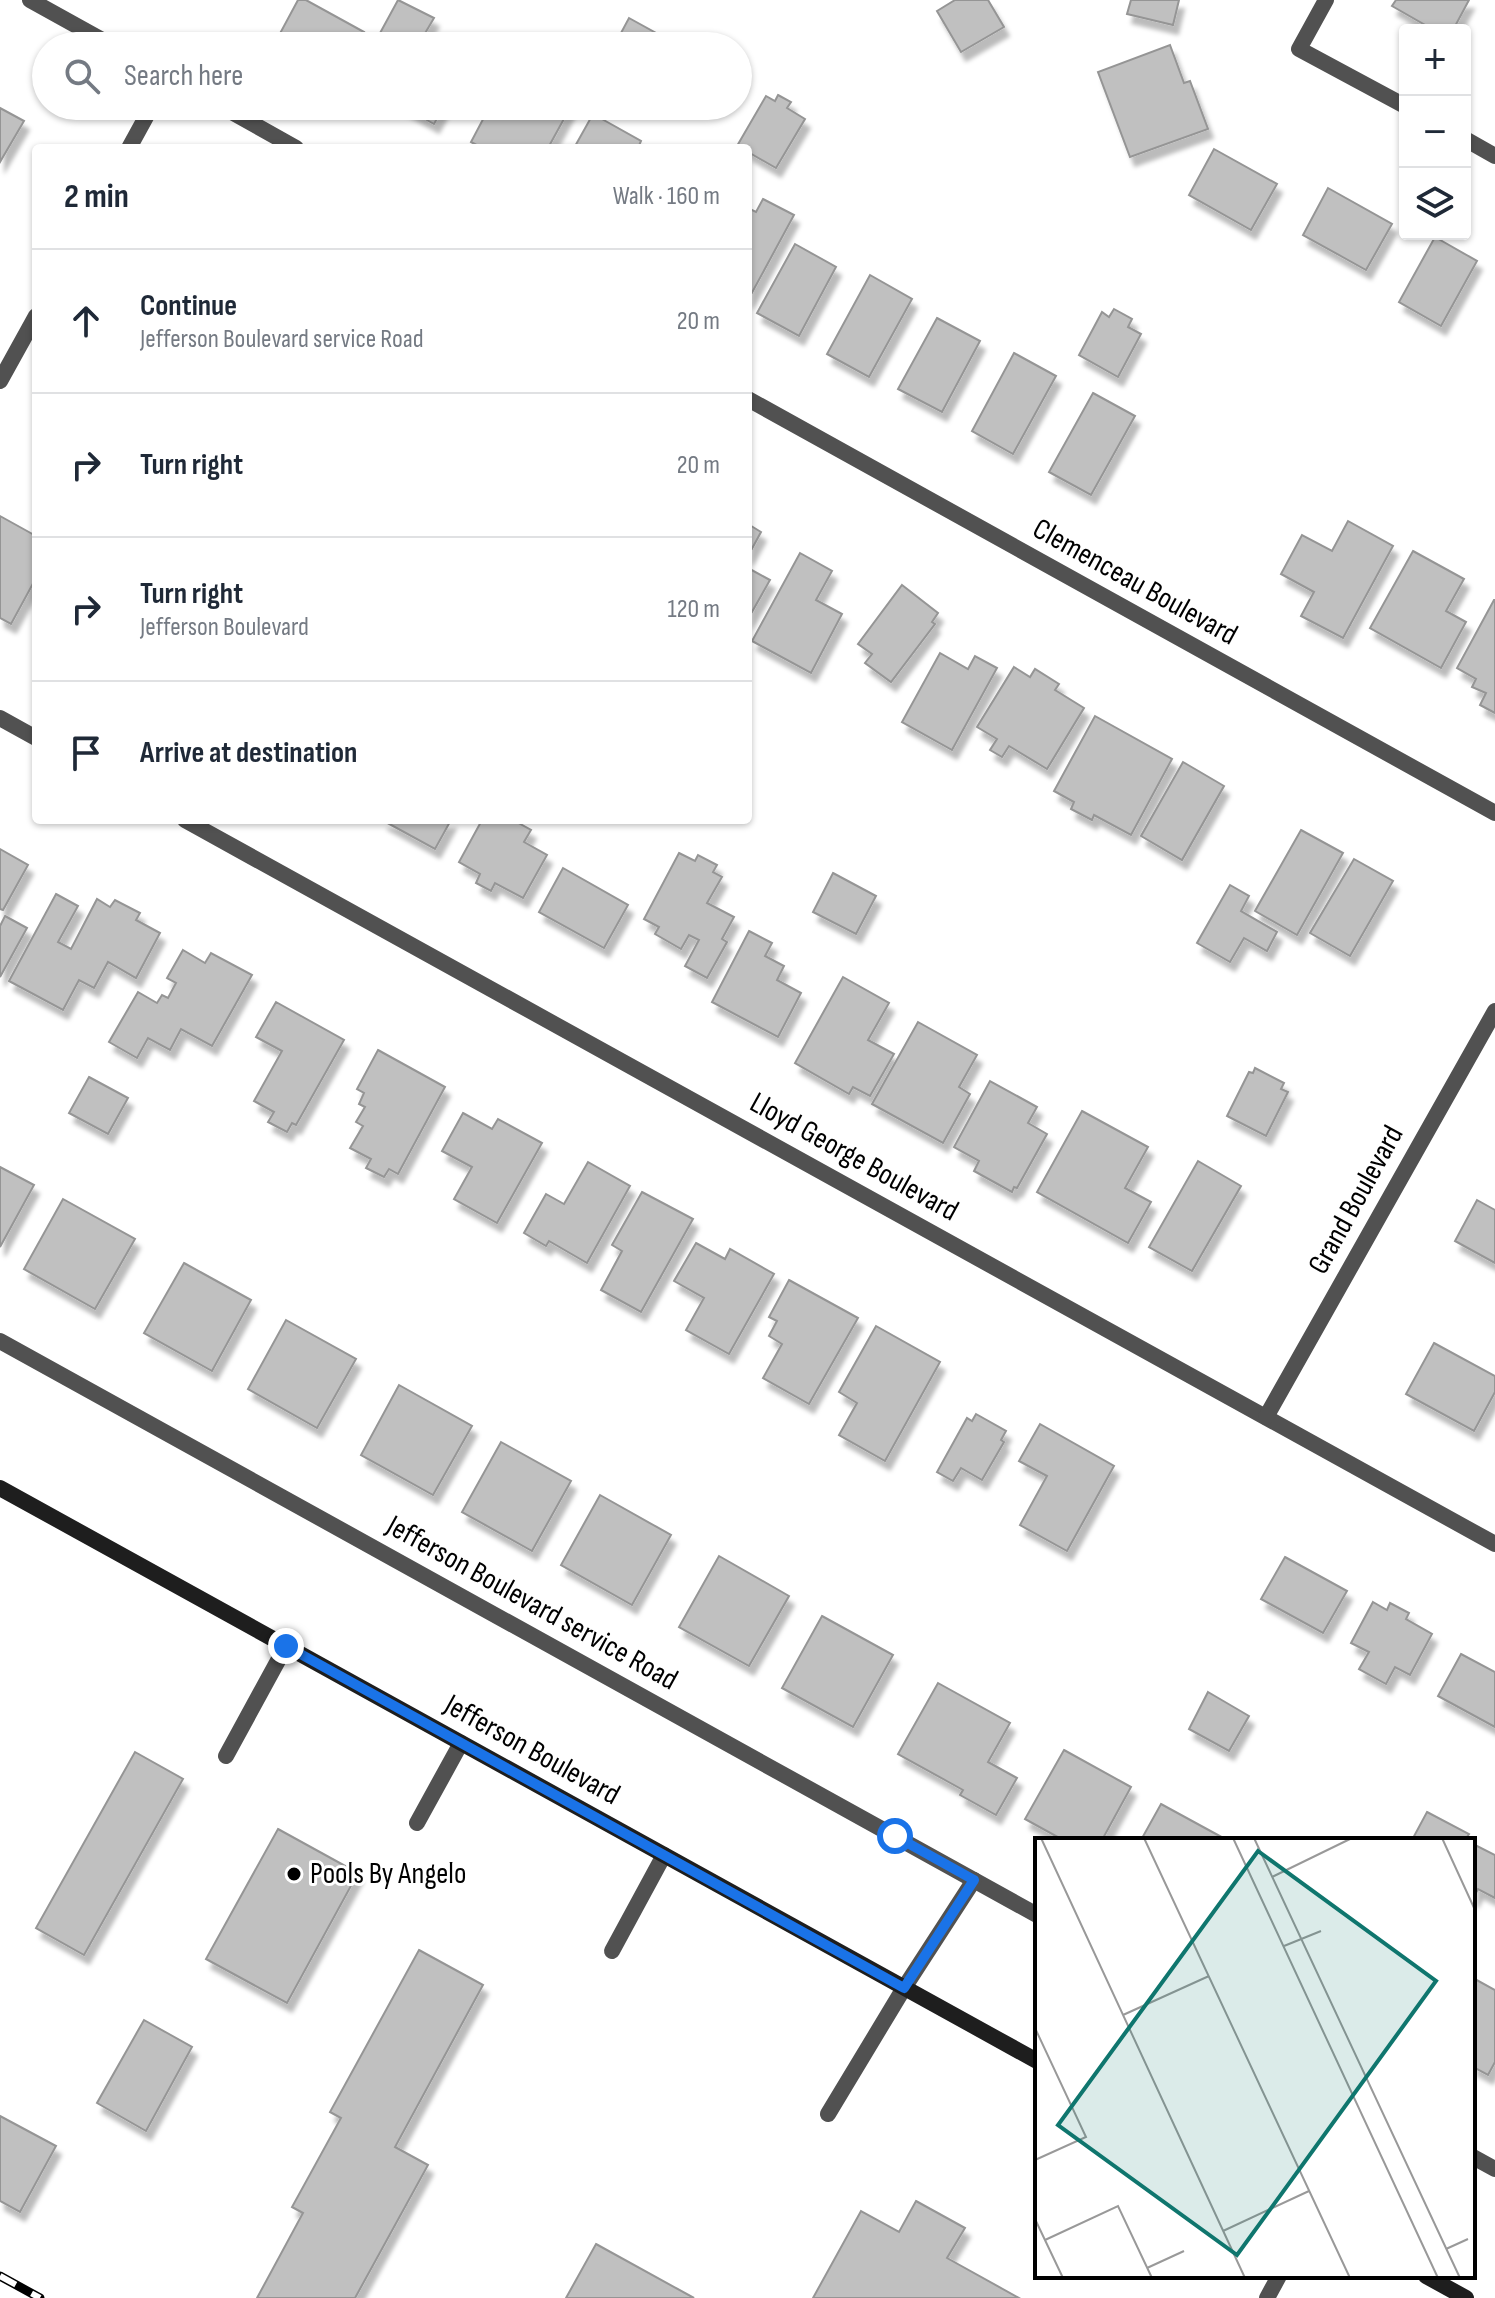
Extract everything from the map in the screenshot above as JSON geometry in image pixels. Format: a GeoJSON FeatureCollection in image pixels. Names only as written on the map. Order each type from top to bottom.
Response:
{"type":"FeatureCollection","features":[{"type":"Feature","properties":{"kind":"street"},"geometry":{"type":"LineString","coordinates":[[30,0],[88,32]]}},
{"type":"Feature","properties":{"kind":"street"},"geometry":{"type":"LineString","coordinates":[[1326,0],[1299,49],[1399,103]]}},
{"type":"Feature","properties":{"kind":"street"},"geometry":{"type":"LineString","coordinates":[[131,144],[144,120]]}},
{"type":"Feature","properties":{"kind":"street"},"geometry":{"type":"LineString","coordinates":[[246,120],[289,144]]}},
{"type":"Feature","properties":{"kind":"street"},"geometry":{"type":"LineString","coordinates":[[1471,142],[1495,156]]}},
{"type":"Feature","properties":{"kind":"street"},"geometry":{"type":"LineString","coordinates":[[0,381],[32,323]]}},
{"type":"Feature","properties":{"kind":"street","name":"Clemenceau Boulevard"},"geometry":{"type":"LineString","coordinates":[[752,401],[1495,813]]}},
{"type":"Feature","properties":{"kind":"street"},"geometry":{"type":"LineString","coordinates":[[0,718],[32,736]]}},
{"type":"Feature","properties":{"kind":"street","name":"Lloyd George Boulevard"},"geometry":{"type":"LineString","coordinates":[[192,824],[1495,1544]]}},
{"type":"Feature","properties":{"kind":"street","name":"Grand Boulevard"},"geometry":{"type":"LineString","coordinates":[[1266,1417],[1495,1011]]}},
{"type":"Feature","properties":{"kind":"street","name":"Jefferson Boulevard service Road"},"geometry":{"type":"LineString","coordinates":[[0,1341],[1035,1914]]}},
{"type":"Feature","properties":{"kind":"street","name":"Jefferson Boulevard"},"geometry":{"type":"LineString","coordinates":[[0,1488],[1035,2060]]}},
{"type":"Feature","properties":{"kind":"street"},"geometry":{"type":"LineString","coordinates":[[226,1756],[286,1646]]}},
{"type":"Feature","properties":{"kind":"street"},"geometry":{"type":"LineString","coordinates":[[417,1823],[461,1743]]}},
{"type":"Feature","properties":{"kind":"street"},"geometry":{"type":"LineString","coordinates":[[612,1951],[664,1855]]}},
{"type":"Feature","properties":{"kind":"street"},"geometry":{"type":"LineString","coordinates":[[828,2114],[974,1880]]}},
{"type":"Feature","properties":{"kind":"street"},"geometry":{"type":"LineString","coordinates":[[1475,2158],[1495,2169]]}},
{"type":"Feature","properties":{"kind":"street"},"geometry":{"type":"LineString","coordinates":[[1267,2298],[1278,2278]]}},
{"type":"Feature","properties":{"kind":"street"},"geometry":{"type":"LineString","coordinates":[[1430,2278],[1466,2298]]}},
{"type":"Feature","properties":{"kind":"building"},"geometry":{"type":"Polygon","coordinates":[[[298,0],[306,0],[364,32],[281,32],[298,0]]]}},
{"type":"Feature","properties":{"kind":"building"},"geometry":{"type":"Polygon","coordinates":[[[398,0],[434,18],[426,32],[381,32],[398,0]]]}},
{"type":"Feature","properties":{"kind":"building"},"geometry":{"type":"Polygon","coordinates":[[[955,0],[988,0],[1004,27],[961,52],[937,11],[955,0]]]}},
{"type":"Feature","properties":{"kind":"building"},"geometry":{"type":"Polygon","coordinates":[[[1131,0],[1179,0],[1173,25],[1127,14],[1131,0]]]}},
{"type":"Feature","properties":{"kind":"building"},"geometry":{"type":"Polygon","coordinates":[[[1396,0],[1469,0],[1456,24],[1424,24],[1392,6],[1396,0]]]}},
{"type":"Feature","properties":{"kind":"building"},"geometry":{"type":"Polygon","coordinates":[[[629,18],[654,32],[622,32],[629,18]]]}},
{"type":"Feature","properties":{"kind":"building"},"geometry":{"type":"Polygon","coordinates":[[[1170,45],[1184,83],[1190,81],[1208,129],[1130,157],[1098,72],[1170,45]]]}},
{"type":"Feature","properties":{"kind":"building"},"geometry":{"type":"Polygon","coordinates":[[[778,95],[791,102],[787,108],[805,119],[776,168],[752,154],[752,144],[738,144],[766,96],[775,101],[778,95]]]}},
{"type":"Feature","properties":{"kind":"building"},"geometry":{"type":"Polygon","coordinates":[[[0,108],[24,121],[0,162],[0,108]]]}},
{"type":"Feature","properties":{"kind":"building"},"geometry":{"type":"Polygon","coordinates":[[[483,120],[563,120],[550,144],[471,142],[483,120]]]}},
{"type":"Feature","properties":{"kind":"building"},"geometry":{"type":"Polygon","coordinates":[[[590,120],[604,120],[641,141],[640,144],[576,144],[590,120]]]}},
{"type":"Feature","properties":{"kind":"building"},"geometry":{"type":"Polygon","coordinates":[[[1214,149],[1277,184],[1251,230],[1189,195],[1214,149]]]}},
{"type":"Feature","properties":{"kind":"building"},"geometry":{"type":"Polygon","coordinates":[[[1328,188],[1392,224],[1366,270],[1303,235],[1328,188]]]}},
{"type":"Feature","properties":{"kind":"building"},"geometry":{"type":"Polygon","coordinates":[[[763,199],[794,215],[752,293],[752,210],[756,212],[763,199]]]}},
{"type":"Feature","properties":{"kind":"building"},"geometry":{"type":"Polygon","coordinates":[[[1433,240],[1440,240],[1477,261],[1441,326],[1399,302],[1433,240]]]}},
{"type":"Feature","properties":{"kind":"building"},"geometry":{"type":"Polygon","coordinates":[[[795,244],[836,267],[799,336],[757,313],[795,244]]]}},
{"type":"Feature","properties":{"kind":"building"},"geometry":{"type":"Polygon","coordinates":[[[870,275],[912,299],[869,377],[827,354],[870,275]]]}},
{"type":"Feature","properties":{"kind":"building"},"geometry":{"type":"Polygon","coordinates":[[[1114,309],[1132,319],[1128,327],[1141,334],[1118,377],[1079,355],[1102,312],[1109,317],[1114,309]]]}},
{"type":"Feature","properties":{"kind":"building"},"geometry":{"type":"Polygon","coordinates":[[[937,318],[980,341],[942,412],[898,389],[937,318]]]}},
{"type":"Feature","properties":{"kind":"building"},"geometry":{"type":"Polygon","coordinates":[[[1014,353],[1056,376],[1013,454],[972,431],[1014,353]]]}},
{"type":"Feature","properties":{"kind":"building"},"geometry":{"type":"Polygon","coordinates":[[[1093,393],[1135,416],[1091,495],[1049,472],[1093,393]]]}},
{"type":"Feature","properties":{"kind":"building"},"geometry":{"type":"Polygon","coordinates":[[[0,516],[32,534],[32,585],[11,624],[0,618],[0,516]]]}},
{"type":"Feature","properties":{"kind":"building"},"geometry":{"type":"Polygon","coordinates":[[[1348,521],[1393,546],[1343,638],[1301,616],[1314,592],[1281,574],[1302,535],[1332,551],[1348,521]]]}},
{"type":"Feature","properties":{"kind":"building"},"geometry":{"type":"Polygon","coordinates":[[[752,526],[761,532],[752,549],[752,526]]]}},
{"type":"Feature","properties":{"kind":"building"},"geometry":{"type":"Polygon","coordinates":[[[1413,551],[1464,579],[1446,611],[1466,622],[1441,668],[1370,628],[1413,551]]]}},
{"type":"Feature","properties":{"kind":"building"},"geometry":{"type":"Polygon","coordinates":[[[800,553],[832,571],[816,600],[842,614],[811,673],[752,641],[800,553]]]}},
{"type":"Feature","properties":{"kind":"building"},"geometry":{"type":"Polygon","coordinates":[[[752,570],[770,580],[752,612],[752,570]]]}},
{"type":"Feature","properties":{"kind":"building"},"geometry":{"type":"Polygon","coordinates":[[[902,585],[938,613],[932,622],[935,624],[891,682],[865,663],[872,654],[858,644],[902,585]]]}},
{"type":"Feature","properties":{"kind":"building"},"geometry":{"type":"Polygon","coordinates":[[[1494,600],[1495,713],[1480,705],[1486,693],[1472,687],[1476,679],[1457,668],[1494,600]]]}},
{"type":"Feature","properties":{"kind":"building"},"geometry":{"type":"Polygon","coordinates":[[[940,653],[968,669],[975,656],[997,668],[952,750],[902,722],[940,653]]]}},
{"type":"Feature","properties":{"kind":"building"},"geometry":{"type":"Polygon","coordinates":[[[1014,667],[1030,677],[1035,669],[1059,684],[1055,690],[1084,708],[1047,769],[1009,746],[1002,757],[990,750],[997,739],[977,727],[1014,667]]]}},
{"type":"Feature","properties":{"kind":"building"},"geometry":{"type":"Polygon","coordinates":[[[1095,716],[1172,759],[1131,835],[1094,815],[1092,820],[1071,809],[1074,802],[1054,791],[1095,716]]]}},
{"type":"Feature","properties":{"kind":"building"},"geometry":{"type":"Polygon","coordinates":[[[1183,762],[1224,786],[1182,860],[1141,836],[1183,762]]]}},
{"type":"Feature","properties":{"kind":"building"},"geometry":{"type":"Polygon","coordinates":[[[389,824],[449,824],[435,849],[389,824]]]}},
{"type":"Feature","properties":{"kind":"building"},"geometry":{"type":"Polygon","coordinates":[[[480,824],[520,824],[531,830],[524,842],[547,855],[523,898],[495,883],[491,891],[476,883],[480,874],[459,862],[480,824]]]}},
{"type":"Feature","properties":{"kind":"building"},"geometry":{"type":"Polygon","coordinates":[[[1301,830],[1343,853],[1297,935],[1255,911],[1301,830]]]}},
{"type":"Feature","properties":{"kind":"building"},"geometry":{"type":"Polygon","coordinates":[[[0,849],[28,865],[3,910],[0,909],[0,849]]]}},
{"type":"Feature","properties":{"kind":"building"},"geometry":{"type":"Polygon","coordinates":[[[679,853],[695,861],[698,855],[717,865],[713,872],[722,877],[707,903],[734,917],[722,939],[727,942],[707,978],[685,966],[699,940],[689,935],[681,949],[655,934],[659,927],[644,919],[679,853]]]}},
{"type":"Feature","properties":{"kind":"building"},"geometry":{"type":"Polygon","coordinates":[[[1354,859],[1393,881],[1350,956],[1310,933],[1354,859]]]}},
{"type":"Feature","properties":{"kind":"building"},"geometry":{"type":"Polygon","coordinates":[[[563,868],[628,905],[604,948],[539,912],[563,868]]]}},
{"type":"Feature","properties":{"kind":"building"},"geometry":{"type":"Polygon","coordinates":[[[833,873],[876,896],[856,934],[813,912],[833,873]]]}},
{"type":"Feature","properties":{"kind":"building"},"geometry":{"type":"Polygon","coordinates":[[[1230,885],[1249,896],[1241,911],[1277,932],[1267,951],[1244,938],[1230,962],[1197,943],[1230,885]]]}},
{"type":"Feature","properties":{"kind":"building"},"geometry":{"type":"Polygon","coordinates":[[[56,894],[78,906],[58,942],[71,949],[97,899],[110,907],[115,900],[140,913],[136,920],[160,933],[136,978],[108,962],[94,988],[79,980],[63,1010],[9,981],[56,894]]]}},
{"type":"Feature","properties":{"kind":"building"},"geometry":{"type":"Polygon","coordinates":[[[5,916],[27,928],[0,977],[0,926],[5,916]]]}},
{"type":"Feature","properties":{"kind":"building"},"geometry":{"type":"Polygon","coordinates":[[[749,931],[772,943],[765,956],[784,966],[777,980],[801,993],[778,1037],[712,1002],[749,931]]]}},
{"type":"Feature","properties":{"kind":"building"},"geometry":{"type":"Polygon","coordinates":[[[183,950],[205,963],[211,953],[252,975],[212,1046],[181,1029],[170,1050],[148,1038],[137,1058],[109,1042],[138,992],[157,1003],[162,995],[168,998],[176,983],[167,978],[183,950]]]}},
{"type":"Feature","properties":{"kind":"building"},"geometry":{"type":"Polygon","coordinates":[[[843,977],[889,1003],[868,1040],[894,1054],[870,1096],[853,1087],[849,1094],[795,1063],[843,977]]]}},
{"type":"Feature","properties":{"kind":"building"},"geometry":{"type":"Polygon","coordinates":[[[276,1002],[344,1040],[296,1125],[292,1123],[287,1132],[268,1122],[274,1112],[254,1101],[282,1051],[256,1037],[276,1002]]]}},
{"type":"Feature","properties":{"kind":"building"},"geometry":{"type":"Polygon","coordinates":[[[918,1022],[977,1055],[959,1087],[970,1094],[943,1143],[872,1104],[918,1022]]]}},
{"type":"Feature","properties":{"kind":"building"},"geometry":{"type":"Polygon","coordinates":[[[378,1050],[445,1087],[398,1174],[389,1169],[384,1177],[366,1168],[371,1159],[350,1148],[363,1126],[356,1122],[365,1107],[359,1104],[364,1093],[357,1089],[378,1050]]]}},
{"type":"Feature","properties":{"kind":"building"},"geometry":{"type":"Polygon","coordinates":[[[1255,1068],[1284,1083],[1281,1089],[1288,1092],[1266,1136],[1227,1116],[1249,1072],[1253,1073],[1255,1068]]]}},
{"type":"Feature","properties":{"kind":"building"},"geometry":{"type":"Polygon","coordinates":[[[89,1077],[128,1098],[108,1134],[69,1113],[89,1077]]]}},
{"type":"Feature","properties":{"kind":"building"},"geometry":{"type":"Polygon","coordinates":[[[990,1081],[1037,1107],[1028,1123],[1047,1134],[1012,1192],[974,1171],[979,1161],[954,1147],[990,1081]]]}},
{"type":"Feature","properties":{"kind":"building"},"geometry":{"type":"Polygon","coordinates":[[[1082,1111],[1148,1147],[1125,1188],[1151,1202],[1128,1243],[1037,1192],[1082,1111]]]}},
{"type":"Feature","properties":{"kind":"building"},"geometry":{"type":"Polygon","coordinates":[[[463,1113],[492,1129],[498,1119],[542,1143],[497,1223],[454,1199],[472,1167],[442,1151],[463,1113]]]}},
{"type":"Feature","properties":{"kind":"building"},"geometry":{"type":"Polygon","coordinates":[[[1198,1161],[1241,1186],[1192,1271],[1149,1247],[1198,1161]]]}},
{"type":"Feature","properties":{"kind":"building"},"geometry":{"type":"Polygon","coordinates":[[[588,1162],[630,1186],[587,1263],[549,1241],[546,1246],[524,1233],[546,1194],[564,1204],[588,1162]]]}},
{"type":"Feature","properties":{"kind":"building"},"geometry":{"type":"Polygon","coordinates":[[[0,1167],[34,1185],[0,1247],[0,1167]]]}},
{"type":"Feature","properties":{"kind":"building"},"geometry":{"type":"Polygon","coordinates":[[[642,1192],[693,1219],[641,1312],[601,1290],[622,1251],[612,1245],[642,1192]]]}},
{"type":"Feature","properties":{"kind":"building"},"geometry":{"type":"Polygon","coordinates":[[[63,1199],[135,1239],[95,1309],[24,1269],[63,1199]]]}},
{"type":"Feature","properties":{"kind":"building"},"geometry":{"type":"Polygon","coordinates":[[[1477,1200],[1495,1210],[1495,1263],[1455,1241],[1477,1200]]]}},
{"type":"Feature","properties":{"kind":"building"},"geometry":{"type":"Polygon","coordinates":[[[696,1243],[725,1259],[730,1249],[774,1274],[729,1354],[686,1330],[704,1298],[674,1281],[696,1243]]]}},
{"type":"Feature","properties":{"kind":"building"},"geometry":{"type":"Polygon","coordinates":[[[184,1263],[251,1300],[212,1371],[144,1333],[184,1263]]]}},
{"type":"Feature","properties":{"kind":"building"},"geometry":{"type":"Polygon","coordinates":[[[789,1280],[858,1318],[809,1404],[763,1378],[782,1344],[769,1336],[777,1321],[769,1317],[789,1280]]]}},
{"type":"Feature","properties":{"kind":"building"},"geometry":{"type":"Polygon","coordinates":[[[286,1320],[356,1359],[317,1428],[248,1389],[286,1320]]]}},
{"type":"Feature","properties":{"kind":"building"},"geometry":{"type":"Polygon","coordinates":[[[876,1326],[940,1362],[885,1461],[839,1435],[857,1403],[839,1392],[876,1326]]]}},
{"type":"Feature","properties":{"kind":"building"},"geometry":{"type":"Polygon","coordinates":[[[1434,1343],[1495,1376],[1495,1392],[1474,1431],[1406,1394],[1434,1343]]]}},
{"type":"Feature","properties":{"kind":"building"},"geometry":{"type":"Polygon","coordinates":[[[399,1385],[472,1426],[433,1495],[361,1455],[399,1385]]]}},
{"type":"Feature","properties":{"kind":"building"},"geometry":{"type":"Polygon","coordinates":[[[976,1414],[1006,1431],[1001,1440],[1004,1442],[982,1480],[961,1468],[953,1481],[937,1472],[967,1418],[972,1421],[976,1414]]]}},
{"type":"Feature","properties":{"kind":"building"},"geometry":{"type":"Polygon","coordinates":[[[1040,1424],[1114,1466],[1067,1551],[1020,1525],[1047,1476],[1019,1461],[1040,1424]]]}},
{"type":"Feature","properties":{"kind":"building"},"geometry":{"type":"Polygon","coordinates":[[[501,1442],[571,1481],[532,1551],[462,1512],[501,1442]]]}},
{"type":"Feature","properties":{"kind":"building"},"geometry":{"type":"Polygon","coordinates":[[[600,1495],[671,1535],[632,1605],[561,1565],[600,1495]]]}},
{"type":"Feature","properties":{"kind":"building"},"geometry":{"type":"Polygon","coordinates":[[[719,1556],[789,1596],[749,1666],[679,1627],[719,1556]]]}},
{"type":"Feature","properties":{"kind":"building"},"geometry":{"type":"Polygon","coordinates":[[[1285,1557],[1347,1591],[1323,1633],[1261,1599],[1285,1557]]]}},
{"type":"Feature","properties":{"kind":"building"},"geometry":{"type":"Polygon","coordinates":[[[1373,1602],[1387,1610],[1390,1603],[1409,1613],[1406,1619],[1432,1634],[1410,1675],[1395,1667],[1386,1684],[1359,1669],[1369,1652],[1351,1643],[1373,1602]]]}},
{"type":"Feature","properties":{"kind":"building"},"geometry":{"type":"Polygon","coordinates":[[[822,1616],[893,1655],[853,1727],[782,1688],[822,1616]]]}},
{"type":"Feature","properties":{"kind":"building"},"geometry":{"type":"Polygon","coordinates":[[[1461,1654],[1495,1672],[1495,1727],[1438,1696],[1461,1654]]]}},
{"type":"Feature","properties":{"kind":"building"},"geometry":{"type":"Polygon","coordinates":[[[938,1683],[1010,1723],[988,1762],[1017,1778],[996,1815],[960,1795],[963,1790],[898,1754],[938,1683]]]}},
{"type":"Feature","properties":{"kind":"building"},"geometry":{"type":"Polygon","coordinates":[[[1208,1692],[1249,1716],[1229,1751],[1189,1729],[1208,1692]]]}},
{"type":"Feature","properties":{"kind":"building"},"geometry":{"type":"Polygon","coordinates":[[[1064,1750],[1131,1787],[1103,1838],[1059,1838],[1025,1819],[1064,1750]]]}},
{"type":"Feature","properties":{"kind":"building"},"geometry":{"type":"Polygon","coordinates":[[[135,1752],[183,1779],[84,1955],[36,1928],[135,1752]]]}},
{"type":"Feature","properties":{"kind":"building"},"geometry":{"type":"Polygon","coordinates":[[[1161,1804],[1223,1838],[1142,1838],[1161,1804]]]}},
{"type":"Feature","properties":{"kind":"building"},"geometry":{"type":"Polygon","coordinates":[[[1427,1812],[1469,1834],[1466,1838],[1413,1838],[1427,1812]]]}},
{"type":"Feature","properties":{"kind":"building"},"geometry":{"type":"Polygon","coordinates":[[[278,1829],[358,1873],[287,2003],[206,1959],[278,1829]]]}},
{"type":"Feature","properties":{"kind":"building"},"geometry":{"type":"Polygon","coordinates":[[[1475,1845],[1495,1855],[1495,1898],[1478,1889],[1475,1895],[1475,1845]]]}},
{"type":"Feature","properties":{"kind":"building"},"geometry":{"type":"Polygon","coordinates":[[[419,1950],[483,1985],[395,2147],[428,2165],[355,2298],[257,2298],[303,2213],[292,2207],[341,2118],[330,2112],[419,1950]]]}},
{"type":"Feature","properties":{"kind":"building"},"geometry":{"type":"Polygon","coordinates":[[[1475,1979],[1495,1990],[1495,2062],[1488,2075],[1475,2068],[1475,1979]]]}},
{"type":"Feature","properties":{"kind":"building"},"geometry":{"type":"Polygon","coordinates":[[[144,2020],[192,2047],[146,2131],[97,2103],[144,2020]]]}},
{"type":"Feature","properties":{"kind":"building"},"geometry":{"type":"Polygon","coordinates":[[[0,2116],[56,2146],[20,2212],[0,2201],[0,2116]]]}},
{"type":"Feature","properties":{"kind":"building"},"geometry":{"type":"Polygon","coordinates":[[[916,2201],[965,2228],[947,2258],[1019,2298],[813,2298],[861,2211],[899,2232],[916,2201]]]}},
{"type":"Feature","properties":{"kind":"building"},"geometry":{"type":"Polygon","coordinates":[[[596,2244],[694,2298],[566,2298],[596,2244]]]}},
{"type":"Feature","properties":{"kind":"railway"},"geometry":{"type":"LineString","coordinates":[[0,2276],[40,2298]]}},
{"type":"Feature","properties":{"kind":"place","name":"Pools By Angelo"},"geometry":{"type":"Point","coordinates":[294,1874]}},
{"type":"Feature","properties":{"kind":"route"},"geometry":{"type":"LineString","coordinates":[[286,1646],[904,1988],[974,1880],[895,1836]]}}]}
